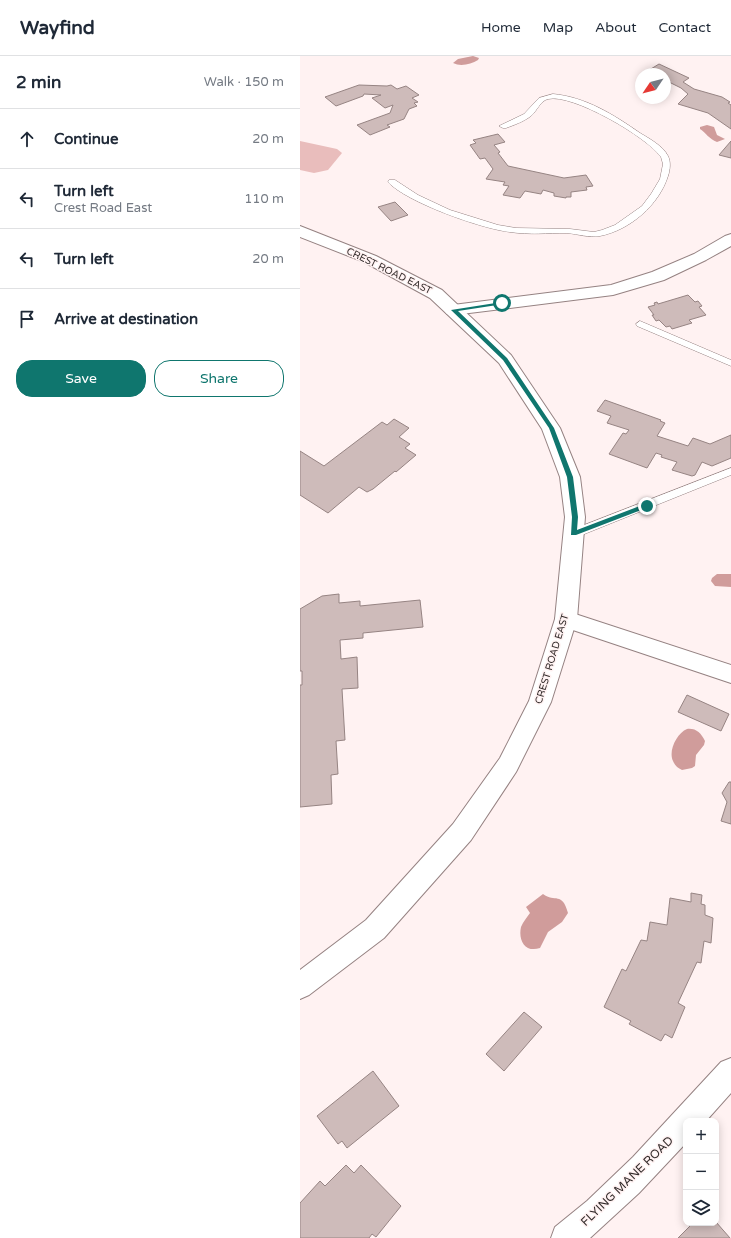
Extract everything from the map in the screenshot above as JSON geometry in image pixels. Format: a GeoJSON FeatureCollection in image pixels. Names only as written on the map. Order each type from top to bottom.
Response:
{"type":"FeatureCollection","features":[{"type":"Feature","properties":{"kind":"street","name":"CREST ROAD EAST"},"geometry":{"type":"LineString","coordinates":[[300,231],[370,259],[436,294],[505,359],[551,428],[570,477],[575,517],[566,619],[540,702],[508,765],[462,832],[375,929],[300,986]]}},
{"type":"Feature","properties":{"kind":"street"},"geometry":{"type":"LineString","coordinates":[[454,310],[613,290],[658,276],[700,257],[731,239]]}},
{"type":"Feature","properties":{"kind":"street"},"geometry":{"type":"LineString","coordinates":[[566,619],[731,674]]}},
{"type":"Feature","properties":{"kind":"street","name":"FLYING MANE ROAD"},"geometry":{"type":"LineString","coordinates":[[691,1118],[731,1072]]}},
{"type":"Feature","properties":{"kind":"street","name":"FLYING MANE ROAD"},"geometry":{"type":"LineString","coordinates":[[566,1238],[584,1224],[664,1147],[683,1126]]}},
{"type":"Feature","properties":{"kind":"lane"},"geometry":{"type":"LineString","coordinates":[[392,182],[398,188],[438,207],[470,220],[508,230],[569,231],[594,234],[616,228],[640,212],[659,189],[668,167],[665,156],[651,144],[618,122],[590,106],[558,96],[544,98],[538,102],[531,112],[522,119],[503,126]]}},
{"type":"Feature","properties":{"kind":"lane"},"geometry":{"type":"LineString","coordinates":[[640,324],[731,363]]}},
{"type":"Feature","properties":{"kind":"lane"},"geometry":{"type":"LineString","coordinates":[[573,534],[731,471]]}},
{"type":"Feature","properties":{"kind":"shaded area"},"geometry":{"type":"Polygon","coordinates":[[[473,56],[479,58],[478,60],[472,63],[459,65],[453,63],[458,59],[473,56]]]}},
{"type":"Feature","properties":{"kind":"shaded area"},"geometry":{"type":"Polygon","coordinates":[[[707,125],[714,127],[717,135],[725,139],[717,142],[710,138],[700,129],[700,127],[707,125]]]}},
{"type":"Feature","properties":{"kind":"shaded area"},"geometry":{"type":"Polygon","coordinates":[[[300,141],[337,149],[342,153],[328,170],[314,173],[300,170],[300,141]]]}},
{"type":"Feature","properties":{"kind":"shaded area"},"geometry":{"type":"Polygon","coordinates":[[[717,574],[731,574],[731,587],[715,586],[711,581],[717,574]]]}},
{"type":"Feature","properties":{"kind":"shaded area"},"geometry":{"type":"Polygon","coordinates":[[[687,729],[693,729],[698,732],[705,741],[704,745],[696,755],[695,766],[682,770],[674,763],[672,752],[677,738],[687,729]]]}},
{"type":"Feature","properties":{"kind":"shaded area"},"geometry":{"type":"Polygon","coordinates":[[[543,894],[551,898],[561,900],[566,906],[568,913],[562,922],[548,932],[540,948],[530,949],[522,941],[520,932],[521,927],[530,913],[526,907],[543,894]]]}},
{"type":"Feature","properties":{"kind":"building"},"geometry":{"type":"Polygon","coordinates":[[[659,64],[668,68],[652,68],[659,64]]]}},
{"type":"Feature","properties":{"kind":"building"},"geometry":{"type":"Polygon","coordinates":[[[671,70],[689,78],[683,82],[694,89],[722,97],[730,102],[728,103],[731,105],[731,129],[708,113],[678,104],[688,94],[681,88],[671,83],[671,70]]]}},
{"type":"Feature","properties":{"kind":"building"},"geometry":{"type":"Polygon","coordinates":[[[359,85],[391,85],[397,89],[406,86],[419,95],[412,98],[418,102],[414,103],[417,106],[409,109],[404,119],[387,125],[390,127],[370,135],[357,125],[390,113],[393,105],[385,108],[372,98],[381,95],[364,94],[363,96],[336,106],[325,97],[359,85]]]}},
{"type":"Feature","properties":{"kind":"building"},"geometry":{"type":"Polygon","coordinates":[[[498,134],[505,142],[494,145],[508,166],[564,178],[586,175],[593,186],[586,187],[587,190],[571,192],[571,197],[566,198],[554,196],[554,193],[543,190],[541,194],[525,191],[520,198],[503,195],[509,186],[503,185],[505,182],[486,179],[493,169],[485,158],[480,159],[470,145],[476,143],[473,140],[498,134]]]}},
{"type":"Feature","properties":{"kind":"building"},"geometry":{"type":"Polygon","coordinates":[[[731,141],[731,158],[719,155],[731,141]]]}},
{"type":"Feature","properties":{"kind":"building"},"geometry":{"type":"Polygon","coordinates":[[[395,202],[408,215],[391,221],[378,207],[395,202]]]}},
{"type":"Feature","properties":{"kind":"building"},"geometry":{"type":"Polygon","coordinates":[[[688,295],[695,302],[698,301],[702,306],[699,307],[706,315],[689,320],[692,323],[672,329],[670,326],[666,327],[659,320],[656,321],[652,315],[654,315],[648,307],[655,305],[654,303],[657,302],[658,304],[688,295]]]}},
{"type":"Feature","properties":{"kind":"building"},"geometry":{"type":"Polygon","coordinates":[[[605,400],[661,420],[660,421],[665,423],[657,436],[688,446],[693,438],[710,444],[731,435],[731,458],[712,466],[702,462],[695,475],[692,476],[672,470],[677,462],[661,457],[662,455],[656,453],[647,468],[609,454],[623,433],[626,434],[629,430],[607,423],[611,416],[597,411],[605,400]]]}},
{"type":"Feature","properties":{"kind":"building"},"geometry":{"type":"Polygon","coordinates":[[[394,419],[409,428],[399,437],[410,444],[405,448],[416,455],[396,472],[395,471],[367,492],[359,487],[328,513],[300,495],[300,451],[324,466],[382,422],[387,425],[394,419]]]}},
{"type":"Feature","properties":{"kind":"building"},"geometry":{"type":"Polygon","coordinates":[[[339,594],[339,603],[360,601],[360,606],[420,600],[423,627],[363,633],[363,638],[340,640],[341,659],[357,657],[358,688],[342,689],[345,740],[336,741],[338,774],[331,775],[332,804],[300,807],[300,685],[302,685],[302,671],[300,671],[300,609],[322,596],[339,594]]]}},
{"type":"Feature","properties":{"kind":"building"},"geometry":{"type":"Polygon","coordinates":[[[687,695],[729,714],[721,731],[678,712],[687,695]]]}},
{"type":"Feature","properties":{"kind":"building"},"geometry":{"type":"Polygon","coordinates":[[[729,782],[731,782],[731,824],[721,821],[727,802],[722,793],[729,782]]]}},
{"type":"Feature","properties":{"kind":"building"},"geometry":{"type":"Polygon","coordinates":[[[691,893],[702,895],[701,904],[705,905],[705,915],[713,918],[711,943],[704,941],[701,963],[697,962],[678,1003],[685,1007],[672,1038],[665,1034],[661,1041],[629,1024],[631,1021],[604,1007],[622,969],[626,971],[641,940],[647,941],[650,922],[667,925],[670,898],[691,902],[691,893]]]}},
{"type":"Feature","properties":{"kind":"building"},"geometry":{"type":"Polygon","coordinates":[[[524,1012],[542,1027],[504,1071],[486,1054],[524,1012]]]}},
{"type":"Feature","properties":{"kind":"building"},"geometry":{"type":"Polygon","coordinates":[[[373,1071],[399,1106],[347,1148],[342,1141],[338,1144],[317,1116],[373,1071]]]}},
{"type":"Feature","properties":{"kind":"building"},"geometry":{"type":"Polygon","coordinates":[[[346,1165],[354,1173],[361,1165],[401,1206],[376,1237],[372,1234],[369,1238],[300,1238],[300,1203],[320,1181],[325,1186],[346,1165]]]}},
{"type":"Feature","properties":{"kind":"building"},"geometry":{"type":"Polygon","coordinates":[[[719,1225],[730,1238],[678,1238],[690,1226],[719,1225]]]}},
{"type":"Feature","properties":{"kind":"route"},"geometry":{"type":"LineString","coordinates":[[502,303],[454,310],[505,359],[551,428],[570,477],[575,517],[573,534],[647,506]]}}]}
